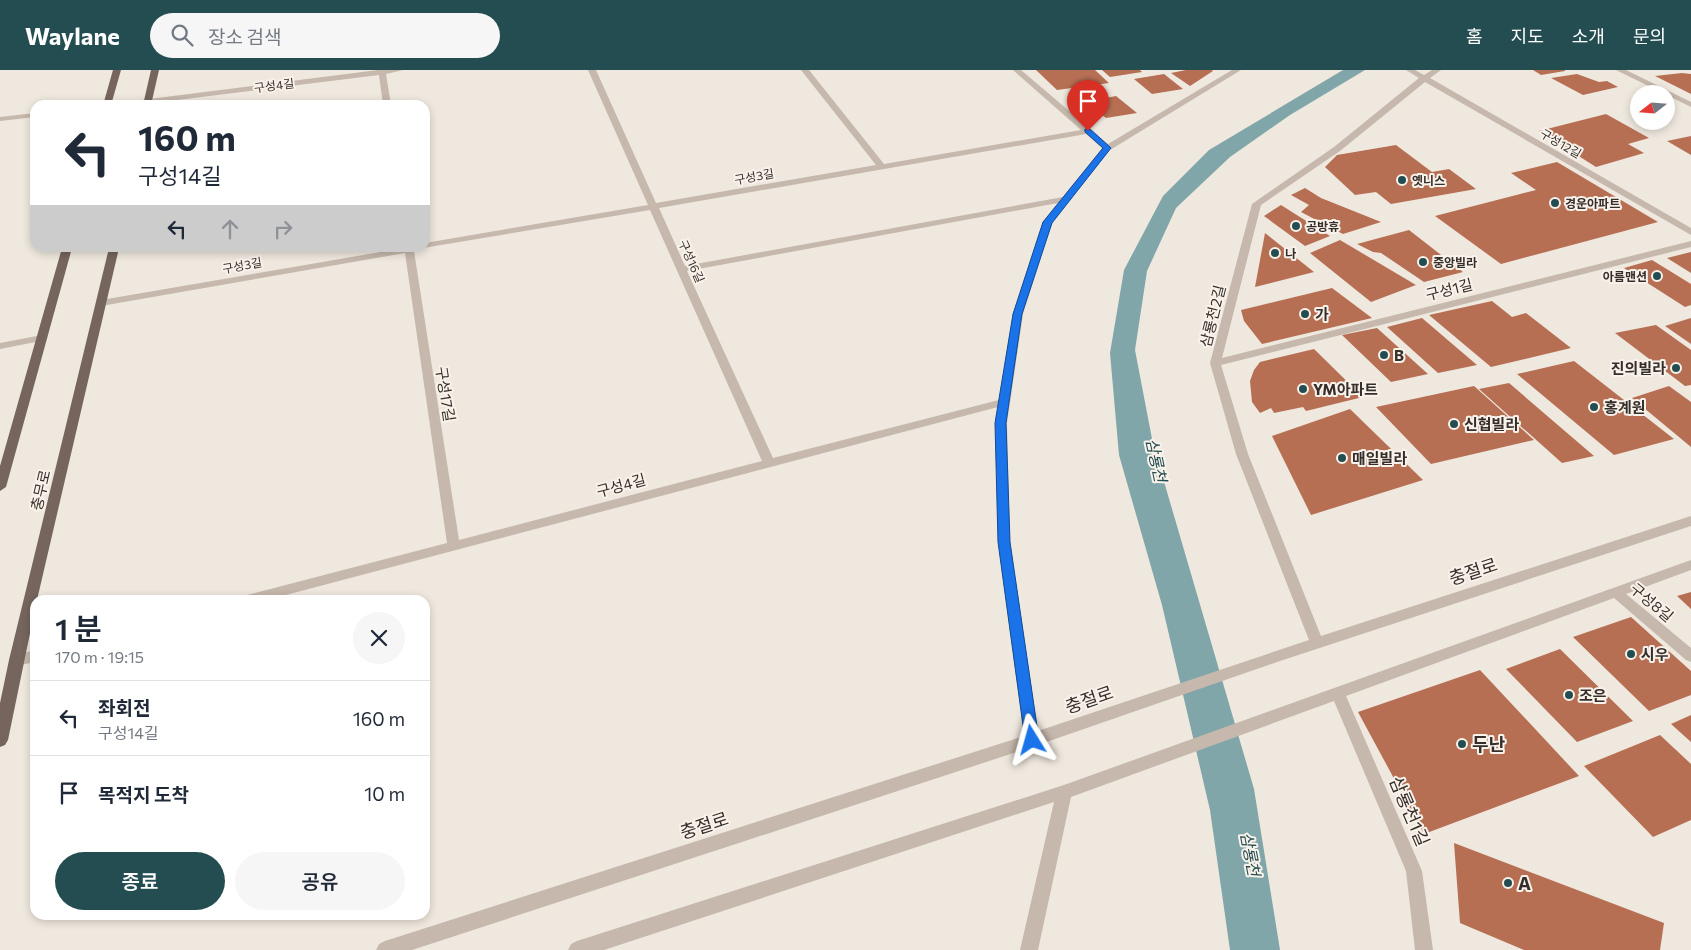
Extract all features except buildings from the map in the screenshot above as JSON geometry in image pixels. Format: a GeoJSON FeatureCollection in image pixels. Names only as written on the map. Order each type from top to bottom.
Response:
{"type":"FeatureCollection","features":[{"type":"Feature","properties":{"kind":"main road"},"geometry":{"type":"LineString","coordinates":[[108,100],[117,70]]}},
{"type":"Feature","properties":{"kind":"main road"},"geometry":{"type":"LineString","coordinates":[[149,100],[155,70]]}},
{"type":"Feature","properties":{"kind":"main road"},"geometry":{"type":"LineString","coordinates":[[0,487],[66,252]]}},
{"type":"Feature","properties":{"kind":"main road","name":"충무로"},"geometry":{"type":"LineString","coordinates":[[31,595],[113,252]]}},
{"type":"Feature","properties":{"kind":"main road","name":"충무로"},"geometry":{"type":"LineString","coordinates":[[0,740],[30,601]]}},
{"type":"Feature","properties":{"kind":"street","name":"구성4길"},"geometry":{"type":"LineString","coordinates":[[170,100],[399,70]]}},
{"type":"Feature","properties":{"kind":"street","name":"구성16길"},"geometry":{"type":"LineString","coordinates":[[592,70],[769,463]]}},
{"type":"Feature","properties":{"kind":"street"},"geometry":{"type":"LineString","coordinates":[[804,70],[882,167]]}},
{"type":"Feature","properties":{"kind":"street"},"geometry":{"type":"LineString","coordinates":[[1017,70],[1107,148]]}},
{"type":"Feature","properties":{"kind":"street"},"geometry":{"type":"LineString","coordinates":[[1032,740],[1004,542],[1001,423],[1018,314],[1048,222],[1107,148],[1237,70]]}},
{"type":"Feature","properties":{"kind":"street","name":"구성12길"},"geometry":{"type":"LineString","coordinates":[[1410,70],[1691,232]]}},
{"type":"Feature","properties":{"kind":"street","name":"삼룡천2길"},"geometry":{"type":"LineString","coordinates":[[1316,643],[1242,454],[1215,364],[1257,204],[1337,149],[1421,77],[1437,70]]}},
{"type":"Feature","properties":{"kind":"street"},"geometry":{"type":"LineString","coordinates":[[1620,70],[1691,105]]}},
{"type":"Feature","properties":{"kind":"street"},"geometry":{"type":"LineString","coordinates":[[382,71],[386,100]]}},
{"type":"Feature","properties":{"kind":"street"},"geometry":{"type":"LineString","coordinates":[[0,119],[30,116]]}},
{"type":"Feature","properties":{"kind":"street","name":"구성3길"},"geometry":{"type":"LineString","coordinates":[[430,245],[1088,131]]}},
{"type":"Feature","properties":{"kind":"street"},"geometry":{"type":"LineString","coordinates":[[682,269],[1066,199]]}},
{"type":"Feature","properties":{"kind":"street","name":"구성1길"},"geometry":{"type":"LineString","coordinates":[[1215,364],[1691,244]]}},
{"type":"Feature","properties":{"kind":"street","name":"구성3길"},"geometry":{"type":"LineString","coordinates":[[101,303],[389,252]]}},
{"type":"Feature","properties":{"kind":"street","name":"구성17길"},"geometry":{"type":"LineString","coordinates":[[413,252],[454,546]]}},
{"type":"Feature","properties":{"kind":"street"},"geometry":{"type":"LineString","coordinates":[[0,346],[42,338]]}},
{"type":"Feature","properties":{"kind":"street","name":"구성4길"},"geometry":{"type":"LineString","coordinates":[[266,595],[1004,402]]}},
{"type":"Feature","properties":{"kind":"street","name":"충절로"},"geometry":{"type":"LineString","coordinates":[[384,950],[1032,740],[1316,643],[1691,520]]}},
{"type":"Feature","properties":{"kind":"street"},"geometry":{"type":"LineString","coordinates":[[577,950],[1064,792],[1691,565]]}},
{"type":"Feature","properties":{"kind":"street","name":"구성8길"},"geometry":{"type":"LineString","coordinates":[[1615,592],[1691,656]]}},
{"type":"Feature","properties":{"kind":"street"},"geometry":{"type":"LineString","coordinates":[[16,660],[30,657]]}},
{"type":"Feature","properties":{"kind":"street","name":"삼룡천1길"},"geometry":{"type":"LineString","coordinates":[[1338,694],[1414,871],[1424,950]]}},
{"type":"Feature","properties":{"kind":"street"},"geometry":{"type":"LineString","coordinates":[[1029,950],[1064,792]]}},
{"type":"Feature","properties":{"kind":"water","name":"삼룡천"},"geometry":{"type":"Polygon","coordinates":[[[1343,70],[1365,70],[1290,115],[1230,157],[1176,208],[1147,271],[1135,350],[1153,444],[1254,789],[1280,950],[1230,950],[1210,810],[1162,605],[1119,455],[1110,353],[1124,270],[1163,196],[1209,150],[1343,70]]]}},
{"type":"Feature","properties":{"kind":"place","name":"옛니스"},"geometry":{"type":"Point","coordinates":[1402,180]}},
{"type":"Feature","properties":{"kind":"place","name":"경운아파트"},"geometry":{"type":"Point","coordinates":[1555,203]}},
{"type":"Feature","properties":{"kind":"place","name":"공방휴"},"geometry":{"type":"Point","coordinates":[1296,226]}},
{"type":"Feature","properties":{"kind":"place","name":"나"},"geometry":{"type":"Point","coordinates":[1275,253]}},
{"type":"Feature","properties":{"kind":"place","name":"중앙빌라"},"geometry":{"type":"Point","coordinates":[1423,262]}},
{"type":"Feature","properties":{"kind":"place","name":"아름맨션"},"geometry":{"type":"Point","coordinates":[1657,276]}},
{"type":"Feature","properties":{"kind":"place","name":"가"},"geometry":{"type":"Point","coordinates":[1305,314]}},
{"type":"Feature","properties":{"kind":"place","name":"B"},"geometry":{"type":"Point","coordinates":[1384,355]}},
{"type":"Feature","properties":{"kind":"place","name":"진의빌라"},"geometry":{"type":"Point","coordinates":[1676,368]}},
{"type":"Feature","properties":{"kind":"place","name":"YM아파트"},"geometry":{"type":"Point","coordinates":[1303,389]}},
{"type":"Feature","properties":{"kind":"place","name":"홍계원"},"geometry":{"type":"Point","coordinates":[1594,407]}},
{"type":"Feature","properties":{"kind":"place","name":"신협빌라"},"geometry":{"type":"Point","coordinates":[1454,424]}},
{"type":"Feature","properties":{"kind":"place","name":"매일빌라"},"geometry":{"type":"Point","coordinates":[1342,458]}},
{"type":"Feature","properties":{"kind":"place","name":"시우"},"geometry":{"type":"Point","coordinates":[1631,654]}},
{"type":"Feature","properties":{"kind":"place","name":"조은"},"geometry":{"type":"Point","coordinates":[1569,695]}},
{"type":"Feature","properties":{"kind":"place","name":"두난"},"geometry":{"type":"Point","coordinates":[1462,744]}},
{"type":"Feature","properties":{"kind":"place","name":"A"},"geometry":{"type":"Point","coordinates":[1508,883]}},
{"type":"Feature","properties":{"kind":"route"},"geometry":{"type":"LineString","coordinates":[[1032,740],[1004,542],[1001,423],[1018,314],[1048,222],[1107,148],[1088,131]]}}]}
